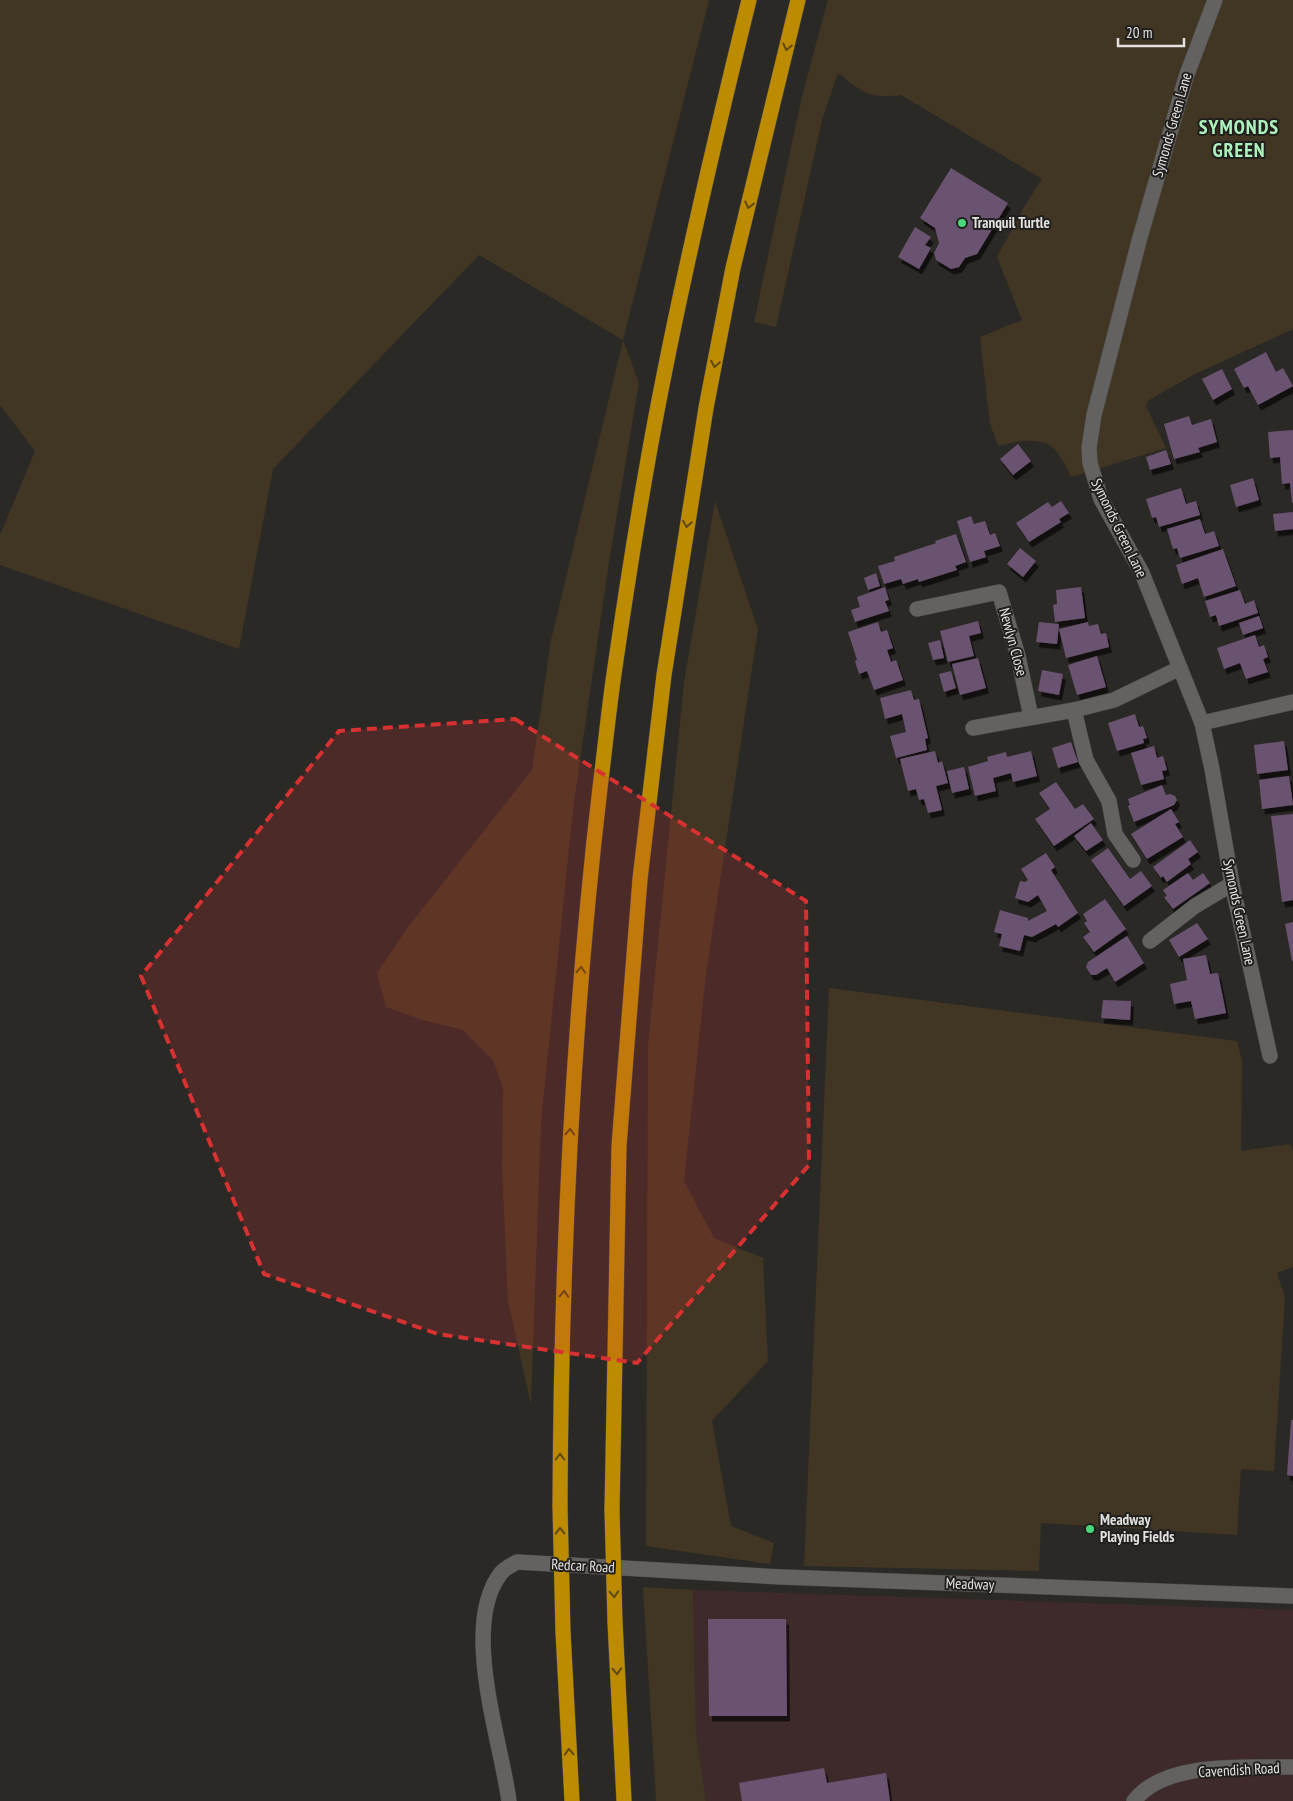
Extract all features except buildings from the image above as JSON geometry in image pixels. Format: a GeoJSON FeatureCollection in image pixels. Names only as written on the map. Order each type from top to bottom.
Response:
{"type":"FeatureCollection","features":[{"type":"Feature","properties":{"kind":"highway"},"geometry":{"type":"LineString","coordinates":[[572,1801],[563,1632],[560,1397],[570,1134],[582,959],[614,671],[637,526],[663,381],[710,161],[749,0]]}},
{"type":"Feature","properties":{"kind":"highway"},"geometry":{"type":"LineString","coordinates":[[624,1801],[615,1622],[612,1510],[619,1146],[640,880],[664,675],[701,438],[732,277],[798,0]]}},
{"type":"Feature","properties":{"kind":"street","name":"Symonds Green Lane"},"geometry":{"type":"LineString","coordinates":[[1215,0],[1186,77],[1139,242],[1094,415],[1089,448],[1093,476],[1101,498],[1142,574],[1202,723],[1232,884],[1270,1056]]}},
{"type":"Feature","properties":{"kind":"street","name":"Newlyn Close"},"geometry":{"type":"LineString","coordinates":[[917,609],[999,592],[1018,656],[1031,717]]}},
{"type":"Feature","properties":{"kind":"street"},"geometry":{"type":"LineString","coordinates":[[973,728],[1074,710],[1114,700],[1180,668]]}},
{"type":"Feature","properties":{"kind":"street"},"geometry":{"type":"LineString","coordinates":[[1202,723],[1293,702]]}},
{"type":"Feature","properties":{"kind":"street"},"geometry":{"type":"LineString","coordinates":[[1074,710],[1086,760],[1109,801],[1115,834],[1133,860]]}},
{"type":"Feature","properties":{"kind":"street"},"geometry":{"type":"LineString","coordinates":[[1150,941],[1195,906],[1232,884]]}},
{"type":"Feature","properties":{"kind":"street","name":"Redcar Road"},"geometry":{"type":"LineString","coordinates":[[509,1801],[504,1765],[489,1702],[483,1634],[485,1608],[493,1586],[503,1571],[517,1562],[648,1569]]}},
{"type":"Feature","properties":{"kind":"street","name":"Meadway"},"geometry":{"type":"LineString","coordinates":[[648,1569],[801,1578],[1293,1596]]}},
{"type":"Feature","properties":{"kind":"street","name":"Cavendish Road"},"geometry":{"type":"LineString","coordinates":[[1134,1801],[1150,1787],[1168,1778],[1194,1771],[1293,1767]]}},
{"type":"Feature","properties":{"kind":"highlighted area"},"geometry":{"type":"Polygon","coordinates":[[[515,719],[806,901],[809,1165],[637,1363],[438,1334],[264,1274],[141,976],[339,731],[515,719]]]}},
{"type":"Feature","properties":{"kind":"shaded area"},"geometry":{"type":"Polygon","coordinates":[[[0,0],[709,0],[623,340],[479,255],[273,469],[239,649],[0,565],[0,535],[35,451],[0,405],[0,0]]]}},
{"type":"Feature","properties":{"kind":"shaded area","name":"SYMONDS GREEN"},"geometry":{"type":"Polygon","coordinates":[[[828,0],[1293,0],[1293,329],[1195,374],[1149,400],[1146,406],[1166,448],[1071,477],[1058,453],[1046,444],[1025,441],[998,446],[990,424],[980,337],[1022,320],[997,257],[1024,207],[1042,179],[901,95],[881,96],[866,93],[838,73],[822,120],[776,327],[754,322],[802,96],[828,0]]]}},
{"type":"Feature","properties":{"kind":"shaded area"},"geometry":{"type":"Polygon","coordinates":[[[623,340],[639,383],[609,562],[573,809],[541,1123],[531,1405],[508,1301],[502,1168],[503,1088],[493,1060],[463,1030],[423,1020],[386,1007],[377,973],[408,927],[532,770],[551,640],[623,340]]]}},
{"type":"Feature","properties":{"kind":"shaded area"},"geometry":{"type":"Polygon","coordinates":[[[715,501],[758,629],[706,974],[684,1181],[714,1238],[763,1258],[768,1361],[712,1421],[731,1526],[774,1543],[770,1564],[646,1546],[648,1046],[684,682],[715,501]]]}},
{"type":"Feature","properties":{"kind":"shaded area"},"geometry":{"type":"Polygon","coordinates":[[[829,988],[1237,1041],[1242,1061],[1241,1151],[1290,1144],[1293,1151],[1293,1267],[1277,1273],[1285,1297],[1274,1471],[1241,1469],[1237,1535],[1041,1523],[1039,1571],[804,1566],[829,988]]]}},
{"type":"Feature","properties":{"kind":"shaded area"},"geometry":{"type":"Polygon","coordinates":[[[643,1587],[693,1590],[696,1732],[706,1801],[656,1801],[643,1587]]]}},
{"type":"Feature","properties":{"kind":"shaded area"},"geometry":{"type":"Polygon","coordinates":[[[693,1590],[1293,1610],[1293,1801],[706,1801],[696,1732],[693,1590]]]}},
{"type":"Feature","properties":{"kind":"place","name":"Tranquil Turtle"},"geometry":{"type":"Point","coordinates":[962,223]}},
{"type":"Feature","properties":{"kind":"place","name":"Meadway Playing Fields"},"geometry":{"type":"Point","coordinates":[1090,1529]}},
{"type":"Feature","properties":{"kind":"district","name":"SYMONDS GREEN"},"geometry":{"type":"Point","coordinates":[1239,138]}}]}
